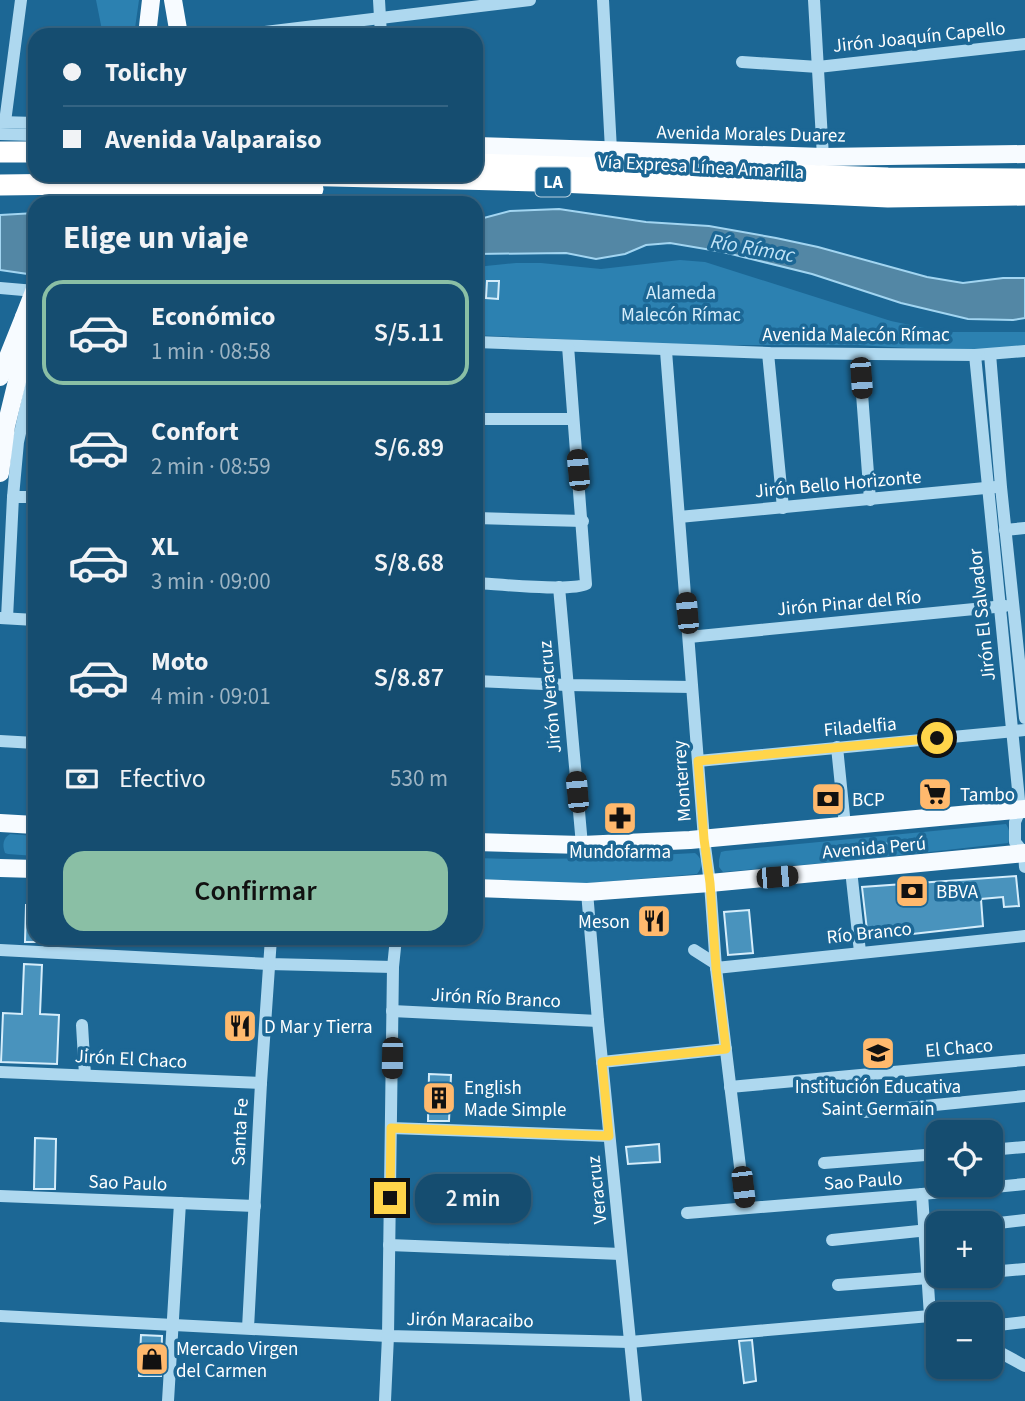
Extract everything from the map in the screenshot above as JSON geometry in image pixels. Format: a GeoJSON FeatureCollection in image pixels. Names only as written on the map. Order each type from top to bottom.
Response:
{"type":"FeatureCollection","features":[{"type":"Feature","properties":{"kind":"highway"},"geometry":{"type":"LineString","coordinates":[[0,152],[28,152]]}},
{"type":"Feature","properties":{"kind":"highway","name":"Vía Expresa Línea Amarilla"},"geometry":{"type":"LineString","coordinates":[[483,164],[862,177],[1025,179]]}},
{"type":"Feature","properties":{"kind":"highway"},"geometry":{"type":"LineString","coordinates":[[0,171],[28,171]]}},
{"type":"Feature","properties":{"kind":"highway","name":"Vía Expresa Línea Amarilla"},"geometry":{"type":"LineString","coordinates":[[483,180],[888,197],[1025,195]]}},
{"type":"Feature","properties":{"kind":"highway"},"geometry":{"type":"LineString","coordinates":[[0,185],[77,189],[104,187],[461,192],[537,181]]}},
{"type":"Feature","properties":{"kind":"main road"},"geometry":{"type":"LineString","coordinates":[[148,28],[151,0]]}},
{"type":"Feature","properties":{"kind":"main road"},"geometry":{"type":"LineString","coordinates":[[167,28],[172,0]]}},
{"type":"Feature","properties":{"kind":"main road"},"geometry":{"type":"LineString","coordinates":[[172,0],[178,28]]}},
{"type":"Feature","properties":{"kind":"main road","name":"Avenida Morales Duarez"},"geometry":{"type":"LineString","coordinates":[[483,146],[823,157],[1025,154]]}},
{"type":"Feature","properties":{"kind":"main road"},"geometry":{"type":"LineString","coordinates":[[0,377],[28,306]]}},
{"type":"Feature","properties":{"kind":"main road"},"geometry":{"type":"LineString","coordinates":[[0,473],[6,426],[18,377],[28,353]]}},
{"type":"Feature","properties":{"kind":"main road","name":"Avenida Perú"},"geometry":{"type":"LineString","coordinates":[[483,842],[582,845],[704,839],[1023,809]]}},
{"type":"Feature","properties":{"kind":"main road"},"geometry":{"type":"LineString","coordinates":[[0,823],[28,825]]}},
{"type":"Feature","properties":{"kind":"main road","name":"Avenida Perú"},"geometry":{"type":"LineString","coordinates":[[483,888],[587,892],[1025,858]]}},
{"type":"Feature","properties":{"kind":"main road"},"geometry":{"type":"LineString","coordinates":[[0,868],[28,869]]}},
{"type":"Feature","properties":{"kind":"street"},"geometry":{"type":"LineString","coordinates":[[2,126],[20,0]]}},
{"type":"Feature","properties":{"kind":"street"},"geometry":{"type":"LineString","coordinates":[[379,0],[381,28]]}},
{"type":"Feature","properties":{"kind":"street"},"geometry":{"type":"LineString","coordinates":[[301,28],[530,0]]}},
{"type":"Feature","properties":{"kind":"street"},"geometry":{"type":"LineString","coordinates":[[603,0],[611,150]]}},
{"type":"Feature","properties":{"kind":"street"},"geometry":{"type":"LineString","coordinates":[[814,0],[823,157]]}},
{"type":"Feature","properties":{"kind":"street","name":"Jirón Joaquín Capello"},"geometry":{"type":"LineString","coordinates":[[742,62],[818,67],[1025,44]]}},
{"type":"Feature","properties":{"kind":"street"},"geometry":{"type":"LineString","coordinates":[[2,126],[28,124]]}},
{"type":"Feature","properties":{"kind":"street"},"geometry":{"type":"LineString","coordinates":[[2,126],[28,133]]}},
{"type":"Feature","properties":{"kind":"street"},"geometry":{"type":"LineString","coordinates":[[0,288],[28,290]]}},
{"type":"Feature","properties":{"kind":"street","name":"Avenida Malecón Rímac"},"geometry":{"type":"LineString","coordinates":[[483,342],[768,353],[975,355],[1025,351]]}},
{"type":"Feature","properties":{"kind":"street"},"geometry":{"type":"LineString","coordinates":[[483,583],[559,587],[582,587],[586,584],[568,346]]}},
{"type":"Feature","properties":{"kind":"street","name":"Monterrey"},"geometry":{"type":"LineString","coordinates":[[666,351],[704,839],[745,1208]]}},
{"type":"Feature","properties":{"kind":"street"},"geometry":{"type":"LineString","coordinates":[[768,353],[783,508]]}},
{"type":"Feature","properties":{"kind":"street"},"geometry":{"type":"LineString","coordinates":[[859,354],[870,500]]}},
{"type":"Feature","properties":{"kind":"street","name":"Jirón El Salvador"},"geometry":{"type":"LineString","coordinates":[[990,354],[999,607],[1019,730],[1023,809],[1015,822],[1015,842],[1025,858]]}},
{"type":"Feature","properties":{"kind":"street","name":"Jirón El Salvador"},"geometry":{"type":"LineString","coordinates":[[975,355],[995,488],[1005,530],[1025,718]]}},
{"type":"Feature","properties":{"kind":"street"},"geometry":{"type":"LineString","coordinates":[[28,402],[18,442],[4,618],[28,620]]}},
{"type":"Feature","properties":{"kind":"street"},"geometry":{"type":"LineString","coordinates":[[483,419],[573,419]]}},
{"type":"Feature","properties":{"kind":"street","name":"Jirón Bello Horizonte"},"geometry":{"type":"LineString","coordinates":[[679,517],[995,488]]}},
{"type":"Feature","properties":{"kind":"street"},"geometry":{"type":"LineString","coordinates":[[13,496],[28,497]]}},
{"type":"Feature","properties":{"kind":"street"},"geometry":{"type":"LineString","coordinates":[[483,518],[583,521]]}},
{"type":"Feature","properties":{"kind":"street"},"geometry":{"type":"LineString","coordinates":[[1005,530],[1025,528]]}},
{"type":"Feature","properties":{"kind":"street","name":"Jirón Veracruz"},"geometry":{"type":"LineString","coordinates":[[559,587],[582,845]]}},
{"type":"Feature","properties":{"kind":"street","name":"Jirón Pinar del Río"},"geometry":{"type":"LineString","coordinates":[[689,637],[1013,606]]}},
{"type":"Feature","properties":{"kind":"street"},"geometry":{"type":"LineString","coordinates":[[483,681],[692,687]]}},
{"type":"Feature","properties":{"kind":"street","name":"Filadelfia"},"geometry":{"type":"LineString","coordinates":[[698,761],[1019,730]]}},
{"type":"Feature","properties":{"kind":"street"},"geometry":{"type":"LineString","coordinates":[[0,741],[28,743]]}},
{"type":"Feature","properties":{"kind":"street"},"geometry":{"type":"LineString","coordinates":[[837,747],[845,826]]}},
{"type":"Feature","properties":{"kind":"street"},"geometry":{"type":"LineString","coordinates":[[851,870],[859,952]]}},
{"type":"Feature","properties":{"kind":"street","name":"Veracruz"},"geometry":{"type":"LineString","coordinates":[[587,892],[636,1401]]}},
{"type":"Feature","properties":{"kind":"street","name":"Río Branco"},"geometry":{"type":"LineString","coordinates":[[716,966],[1025,936]]}},
{"type":"Feature","properties":{"kind":"street","name":"Santa Fe"},"geometry":{"type":"LineString","coordinates":[[248,1328],[270,945]]}},
{"type":"Feature","properties":{"kind":"street"},"geometry":{"type":"LineString","coordinates":[[385,1401],[395,945]]}},
{"type":"Feature","properties":{"kind":"street"},"geometry":{"type":"LineString","coordinates":[[0,950],[269,964],[393,967]]}},
{"type":"Feature","properties":{"kind":"street"},"geometry":{"type":"LineString","coordinates":[[694,950],[716,966]]}},
{"type":"Feature","properties":{"kind":"street","name":"Jirón Río Branco"},"geometry":{"type":"LineString","coordinates":[[392,1011],[598,1021]]}},
{"type":"Feature","properties":{"kind":"street"},"geometry":{"type":"LineString","coordinates":[[82,1025],[85,1075]]}},
{"type":"Feature","properties":{"kind":"street"},"geometry":{"type":"LineString","coordinates":[[602,1062],[726,1049]]}},
{"type":"Feature","properties":{"kind":"street","name":"El Chaco"},"geometry":{"type":"LineString","coordinates":[[730,1087],[1025,1060]]}},
{"type":"Feature","properties":{"kind":"street","name":"Jirón El Chaco"},"geometry":{"type":"LineString","coordinates":[[0,1072],[261,1083]]}},
{"type":"Feature","properties":{"kind":"street"},"geometry":{"type":"LineString","coordinates":[[864,1112],[1025,1097]]}},
{"type":"Feature","properties":{"kind":"street"},"geometry":{"type":"LineString","coordinates":[[391,1128],[609,1136]]}},
{"type":"Feature","properties":{"kind":"street"},"geometry":{"type":"LineString","coordinates":[[1003,1149],[1025,1147]]}},
{"type":"Feature","properties":{"kind":"street"},"geometry":{"type":"LineString","coordinates":[[824,1163],[926,1155]]}},
{"type":"Feature","properties":{"kind":"street","name":"Sao Paulo"},"geometry":{"type":"LineString","coordinates":[[687,1213],[1025,1184]]}},
{"type":"Feature","properties":{"kind":"street"},"geometry":{"type":"LineString","coordinates":[[922,1194],[926,1254]]}},
{"type":"Feature","properties":{"kind":"street","name":"Sao Paulo"},"geometry":{"type":"LineString","coordinates":[[0,1196],[254,1206]]}},
{"type":"Feature","properties":{"kind":"street"},"geometry":{"type":"LineString","coordinates":[[168,1401],[180,1203]]}},
{"type":"Feature","properties":{"kind":"street"},"geometry":{"type":"LineString","coordinates":[[1003,1222],[1025,1220]]}},
{"type":"Feature","properties":{"kind":"street"},"geometry":{"type":"LineString","coordinates":[[832,1240],[924,1230]]}},
{"type":"Feature","properties":{"kind":"street"},"geometry":{"type":"LineString","coordinates":[[389,1245],[621,1254]]}},
{"type":"Feature","properties":{"kind":"street"},"geometry":{"type":"LineString","coordinates":[[1003,1271],[1025,1269]]}},
{"type":"Feature","properties":{"kind":"street"},"geometry":{"type":"LineString","coordinates":[[838,1285],[926,1278]]}},
{"type":"Feature","properties":{"kind":"street","name":"Jirón Maracaibo"},"geometry":{"type":"LineString","coordinates":[[0,1316],[388,1336],[630,1342],[926,1318]]}},
{"type":"Feature","properties":{"kind":"street"},"geometry":{"type":"LineString","coordinates":[[1003,1325],[1025,1322]]}},
{"type":"Feature","properties":{"kind":"street"},"geometry":{"type":"LineString","coordinates":[[1003,1355],[1025,1366]]}},
{"type":"Feature","properties":{"kind":"green space"},"geometry":{"type":"Polygon","coordinates":[[[96,0],[139,0],[135,28],[102,28],[96,0]]]}},
{"type":"Feature","properties":{"kind":"green space","name":"Alameda Malecón Rímac"},"geometry":{"type":"Polygon","coordinates":[[[680,260],[705,262],[891,321],[943,332],[1025,332],[1025,347],[956,351],[858,345],[695,345],[483,335],[483,266],[541,263],[601,269],[680,260]]]}},
{"type":"Feature","properties":{"kind":"green space"},"geometry":{"type":"Polygon","coordinates":[[[1006,824],[1010,834],[1008,843],[723,872],[719,867],[721,852],[725,851],[1006,824]]]}},
{"type":"Feature","properties":{"kind":"green space"},"geometry":{"type":"Polygon","coordinates":[[[10,834],[28,835],[28,855],[5,853],[6,838],[10,834]]]}},
{"type":"Feature","properties":{"kind":"green space"},"geometry":{"type":"Polygon","coordinates":[[[695,853],[701,863],[697,874],[590,883],[483,880],[483,858],[695,853]]]}},
{"type":"Feature","properties":{"kind":"water","name":"Río Rímac"},"geometry":{"type":"Polygon","coordinates":[[[559,209],[646,222],[709,226],[818,247],[927,277],[963,283],[1025,278],[1025,318],[968,319],[901,303],[812,274],[723,252],[670,243],[646,245],[625,254],[596,259],[566,253],[483,254],[483,218],[510,211],[559,209]]]}},
{"type":"Feature","properties":{"kind":"water"},"geometry":{"type":"Polygon","coordinates":[[[28,213],[28,274],[0,270],[0,215],[28,213]]]}},
{"type":"Feature","properties":{"kind":"water"},"geometry":{"type":"Polygon","coordinates":[[[893,843],[893,849],[836,855],[836,848],[893,843]]]}},
{"type":"Feature","properties":{"kind":"building"},"geometry":{"type":"Polygon","coordinates":[[[487,281],[499,281],[498,299],[486,298],[487,281]]]}},
{"type":"Feature","properties":{"kind":"building"},"geometry":{"type":"Polygon","coordinates":[[[1016,876],[1019,906],[1004,907],[1003,897],[981,899],[983,926],[868,939],[862,887],[1016,876]]]}},
{"type":"Feature","properties":{"kind":"building"},"geometry":{"type":"Polygon","coordinates":[[[26,905],[28,905],[28,942],[25,942],[26,905]]]}},
{"type":"Feature","properties":{"kind":"building"},"geometry":{"type":"Polygon","coordinates":[[[749,910],[753,953],[728,955],[724,912],[749,910]]]}},
{"type":"Feature","properties":{"kind":"building"},"geometry":{"type":"Polygon","coordinates":[[[24,964],[42,965],[40,1014],[59,1015],[57,1064],[1,1062],[3,1013],[22,1014],[24,964]]]}},
{"type":"Feature","properties":{"kind":"building","name":"English Made Simple"},"geometry":{"type":"Polygon","coordinates":[[[429,1074],[451,1075],[449,1121],[428,1121],[429,1074]]]}},
{"type":"Feature","properties":{"kind":"building"},"geometry":{"type":"Polygon","coordinates":[[[35,1138],[56,1139],[55,1189],[34,1189],[35,1138]]]}},
{"type":"Feature","properties":{"kind":"building"},"geometry":{"type":"Polygon","coordinates":[[[659,1144],[660,1162],[628,1164],[626,1147],[659,1144]]]}},
{"type":"Feature","properties":{"kind":"building","name":"Mercado Virgen del Carmen"},"geometry":{"type":"Polygon","coordinates":[[[141,1335],[162,1336],[161,1376],[139,1376],[141,1335]]]}},
{"type":"Feature","properties":{"kind":"building"},"geometry":{"type":"Polygon","coordinates":[[[752,1340],[756,1381],[744,1383],[739,1341],[752,1340]]]}},
{"type":"Feature","properties":{"kind":"place","name":"Tambo"},"geometry":{"type":"Point","coordinates":[935,794]}},
{"type":"Feature","properties":{"kind":"place","name":"BCP"},"geometry":{"type":"Point","coordinates":[828,799]}},
{"type":"Feature","properties":{"kind":"place","name":"Mundofarma"},"geometry":{"type":"Point","coordinates":[620,818]}},
{"type":"Feature","properties":{"kind":"place","name":"BBVA"},"geometry":{"type":"Point","coordinates":[912,891]}},
{"type":"Feature","properties":{"kind":"place","name":"Meson"},"geometry":{"type":"Point","coordinates":[654,921]}},
{"type":"Feature","properties":{"kind":"place","name":"D Mar y Tierra"},"geometry":{"type":"Point","coordinates":[240,1026]}},
{"type":"Feature","properties":{"kind":"place","name":"Institución Educativa Saint Germain"},"geometry":{"type":"Point","coordinates":[878,1053]}},
{"type":"Feature","properties":{"kind":"place","name":"English Made Simple"},"geometry":{"type":"Point","coordinates":[439,1098]}},
{"type":"Feature","properties":{"kind":"place","name":"Mercado Virgen del Carmen"},"geometry":{"type":"Point","coordinates":[152,1359]}},
{"type":"Feature","properties":{"kind":"route"},"geometry":{"type":"LineString","coordinates":[[390,1198],[391,1128],[609,1136],[602,1062],[726,1049],[716,968],[698,761],[937,738]]}}]}
